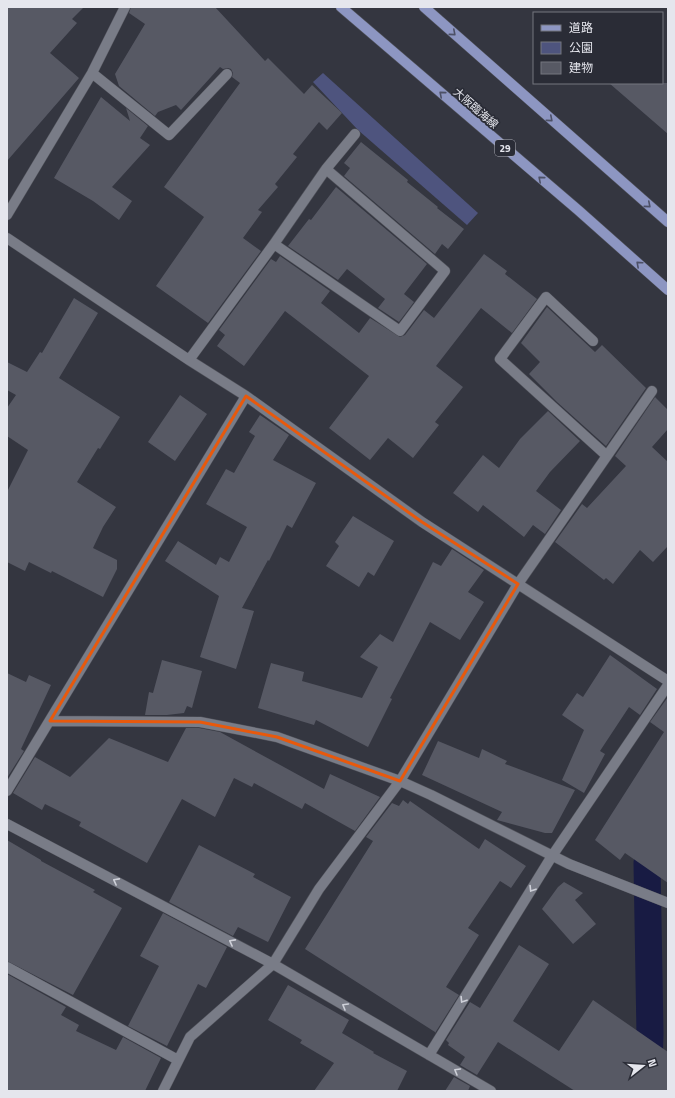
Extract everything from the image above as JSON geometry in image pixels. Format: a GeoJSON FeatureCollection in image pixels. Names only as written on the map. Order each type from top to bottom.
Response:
{"type":"FeatureCollection","features":[{"type":"Feature","properties":{"kind":"main road","name":"大阪臨海線"},"geometry":{"type":"LineString","coordinates":[[341,7],[578,210],[668,290]]}},
{"type":"Feature","properties":{"kind":"main road"},"geometry":{"type":"LineString","coordinates":[[424,7],[668,222]]}},
{"type":"Feature","properties":{"kind":"street"},"geometry":{"type":"LineString","coordinates":[[7,216],[92,74],[125,7]]}},
{"type":"Feature","properties":{"kind":"street"},"geometry":{"type":"LineString","coordinates":[[92,74],[169,135],[226,74]]}},
{"type":"Feature","properties":{"kind":"street"},"geometry":{"type":"LineString","coordinates":[[188,360],[274,244],[326,169],[355,134]]}},
{"type":"Feature","properties":{"kind":"street"},"geometry":{"type":"LineString","coordinates":[[274,244],[400,331],[445,271],[326,169]]}},
{"type":"Feature","properties":{"kind":"street"},"geometry":{"type":"LineString","coordinates":[[7,238],[188,360],[246,396],[422,522],[668,681]]}},
{"type":"Feature","properties":{"kind":"street"},"geometry":{"type":"LineString","coordinates":[[593,341],[546,297],[500,360],[607,456]]}},
{"type":"Feature","properties":{"kind":"street"},"geometry":{"type":"LineString","coordinates":[[163,1091],[190,1037],[273,964],[319,889],[400,781],[518,584],[652,391]]}},
{"type":"Feature","properties":{"kind":"street"},"geometry":{"type":"LineString","coordinates":[[7,791],[246,396]]}},
{"type":"Feature","properties":{"kind":"street"},"geometry":{"type":"LineString","coordinates":[[429,1055],[552,856],[668,685]]}},
{"type":"Feature","properties":{"kind":"street"},"geometry":{"type":"LineString","coordinates":[[50,721],[200,722],[277,737],[400,781],[432,795],[576,867],[668,903]]}},
{"type":"Feature","properties":{"kind":"street"},"geometry":{"type":"LineString","coordinates":[[7,824],[273,964],[491,1091]]}},
{"type":"Feature","properties":{"kind":"street"},"geometry":{"type":"LineString","coordinates":[[7,967],[178,1060]]}},
{"type":"Feature","properties":{"kind":"highlighted area"},"geometry":{"type":"Polygon","coordinates":[[[246,396],[422,522],[518,584],[400,781],[277,737],[200,722],[50,721],[246,396]]]}},
{"type":"Feature","properties":{"kind":"green space"},"geometry":{"type":"Polygon","coordinates":[[[323,73],[478,213],[467,225],[358,130],[313,82],[323,73]]]}},
{"type":"Feature","properties":{"kind":"building"},"geometry":{"type":"Polygon","coordinates":[[[7,7],[84,7],[72,19],[77,23],[50,53],[79,78],[7,161],[7,7]]]}},
{"type":"Feature","properties":{"kind":"building"},"geometry":{"type":"Polygon","coordinates":[[[131,7],[215,7],[265,61],[268,58],[304,94],[312,85],[342,113],[327,130],[319,122],[293,154],[297,157],[275,184],[278,187],[258,210],[262,212],[243,238],[261,251],[208,323],[156,286],[204,217],[164,187],[240,83],[232,77],[233,73],[231,69],[223,69],[220,67],[181,110],[176,105],[158,112],[155,116],[119,86],[115,74],[145,24],[129,13],[131,7]]]}},
{"type":"Feature","properties":{"kind":"building"},"geometry":{"type":"Polygon","coordinates":[[[668,83],[668,134],[610,84],[668,83]]]}},
{"type":"Feature","properties":{"kind":"building"},"geometry":{"type":"Polygon","coordinates":[[[101,97],[130,121],[126,108],[148,126],[140,138],[150,145],[112,187],[132,201],[119,220],[93,201],[54,178],[101,97]]]}},
{"type":"Feature","properties":{"kind":"building"},"geometry":{"type":"Polygon","coordinates":[[[361,142],[408,180],[407,182],[438,207],[437,208],[464,229],[448,249],[442,244],[435,254],[344,176],[350,168],[344,163],[361,142]]]}},
{"type":"Feature","properties":{"kind":"building"},"geometry":{"type":"Polygon","coordinates":[[[336,187],[427,264],[404,294],[414,302],[399,322],[378,308],[385,299],[347,269],[338,280],[288,246],[309,219],[311,220],[336,187]]]}},
{"type":"Feature","properties":{"kind":"building"},"geometry":{"type":"Polygon","coordinates":[[[484,254],[507,271],[505,274],[537,299],[512,333],[481,308],[436,366],[463,387],[435,422],[439,425],[413,458],[388,438],[370,460],[329,428],[369,376],[285,311],[244,366],[217,346],[225,335],[219,330],[271,259],[276,262],[280,256],[330,291],[321,303],[359,333],[370,318],[400,337],[405,335],[424,310],[434,318],[484,254]]]}},
{"type":"Feature","properties":{"kind":"building"},"geometry":{"type":"Polygon","coordinates":[[[74,298],[98,313],[59,378],[120,417],[100,449],[98,448],[77,482],[116,507],[103,527],[93,548],[117,560],[117,569],[103,597],[52,571],[51,573],[29,562],[25,571],[7,562],[7,492],[28,450],[7,436],[7,408],[16,395],[7,390],[7,362],[27,372],[40,352],[42,353],[74,298]]]}},
{"type":"Feature","properties":{"kind":"building"},"geometry":{"type":"Polygon","coordinates":[[[547,307],[595,352],[602,345],[646,388],[606,446],[557,402],[529,374],[540,362],[521,343],[547,307]]]}},
{"type":"Feature","properties":{"kind":"building"},"geometry":{"type":"Polygon","coordinates":[[[180,395],[207,414],[175,461],[148,442],[180,395]]]}},
{"type":"Feature","properties":{"kind":"building"},"geometry":{"type":"Polygon","coordinates":[[[655,397],[668,410],[668,429],[652,447],[668,462],[668,546],[653,562],[640,550],[613,584],[606,578],[604,580],[555,542],[582,504],[587,508],[626,466],[615,456],[655,397]]]}},
{"type":"Feature","properties":{"kind":"building"},"geometry":{"type":"Polygon","coordinates":[[[548,411],[580,441],[550,472],[536,491],[561,510],[545,534],[533,525],[524,537],[483,505],[478,512],[453,493],[483,455],[499,468],[520,439],[548,411]]]}},
{"type":"Feature","properties":{"kind":"building"},"geometry":{"type":"Polygon","coordinates":[[[260,415],[289,435],[273,460],[316,483],[292,528],[287,525],[269,561],[268,560],[242,608],[254,611],[236,669],[200,657],[219,596],[165,561],[178,541],[216,565],[220,557],[229,562],[247,527],[206,504],[226,469],[234,473],[255,436],[249,432],[260,415]]]}},
{"type":"Feature","properties":{"kind":"building"},"geometry":{"type":"Polygon","coordinates":[[[353,516],[394,541],[374,576],[368,572],[359,587],[326,566],[339,546],[335,542],[353,516]]]}},
{"type":"Feature","properties":{"kind":"building"},"geometry":{"type":"Polygon","coordinates":[[[452,549],[484,570],[468,592],[484,602],[460,640],[430,622],[390,698],[392,699],[368,747],[316,720],[314,725],[258,708],[271,663],[304,672],[302,681],[362,698],[378,667],[360,657],[380,634],[393,642],[433,562],[441,566],[452,549]]]}},
{"type":"Feature","properties":{"kind":"building"},"geometry":{"type":"Polygon","coordinates":[[[610,655],[657,689],[640,715],[629,707],[600,751],[605,754],[584,793],[562,780],[584,730],[562,715],[577,693],[583,697],[610,655]]]}},
{"type":"Feature","properties":{"kind":"building"},"geometry":{"type":"Polygon","coordinates":[[[162,660],[202,671],[192,708],[187,706],[184,713],[145,715],[149,692],[153,693],[162,660]]]}},
{"type":"Feature","properties":{"kind":"building"},"geometry":{"type":"Polygon","coordinates":[[[7,673],[26,682],[29,675],[51,685],[21,749],[24,751],[7,778],[7,673]]]}},
{"type":"Feature","properties":{"kind":"building"},"geometry":{"type":"Polygon","coordinates":[[[668,697],[668,883],[625,853],[620,860],[595,840],[664,732],[650,722],[668,697]]]}},
{"type":"Feature","properties":{"kind":"building"},"geometry":{"type":"Polygon","coordinates":[[[186,728],[199,728],[220,732],[324,789],[330,774],[380,797],[355,831],[305,803],[302,809],[254,783],[252,787],[234,778],[215,817],[182,799],[147,863],[79,826],[81,822],[45,804],[42,810],[13,793],[35,757],[70,777],[109,738],[168,762],[186,728]]]}},
{"type":"Feature","properties":{"kind":"building"},"geometry":{"type":"Polygon","coordinates":[[[438,741],[479,758],[482,749],[507,761],[505,764],[575,790],[552,833],[545,833],[497,820],[502,812],[422,775],[438,741]]]}},
{"type":"Feature","properties":{"kind":"building"},"geometry":{"type":"Polygon","coordinates":[[[403,800],[408,804],[410,801],[479,849],[485,839],[526,866],[511,888],[500,881],[468,928],[479,935],[446,987],[459,995],[435,1033],[305,949],[373,841],[366,837],[392,803],[399,806],[403,800]]]}},
{"type":"Feature","properties":{"kind":"building"},"geometry":{"type":"Polygon","coordinates":[[[7,840],[41,861],[95,890],[93,892],[122,908],[73,995],[7,961],[7,840]]]}},
{"type":"Feature","properties":{"kind":"building"},"geometry":{"type":"Polygon","coordinates":[[[199,845],[255,874],[253,877],[291,897],[268,942],[238,927],[233,936],[169,902],[199,845]]]}},
{"type":"Feature","properties":{"kind":"building"},"geometry":{"type":"Polygon","coordinates":[[[564,882],[583,893],[575,900],[596,924],[573,944],[542,909],[558,887],[564,882]]]}},
{"type":"Feature","properties":{"kind":"building"},"geometry":{"type":"Polygon","coordinates":[[[163,913],[227,947],[206,988],[198,984],[167,1046],[128,1026],[159,966],[140,956],[163,913]]]}},
{"type":"Feature","properties":{"kind":"building"},"geometry":{"type":"Polygon","coordinates":[[[519,945],[549,964],[513,1021],[559,1051],[593,1000],[668,1052],[668,1091],[575,1091],[498,1042],[477,1075],[460,1065],[465,1057],[448,1045],[449,1043],[446,1040],[470,1002],[480,1008],[519,945]]]}},
{"type":"Feature","properties":{"kind":"building"},"geometry":{"type":"Polygon","coordinates":[[[7,974],[66,1007],[61,1015],[79,1025],[76,1031],[116,1050],[123,1037],[161,1058],[145,1091],[7,1091],[7,974]]]}},
{"type":"Feature","properties":{"kind":"building"},"geometry":{"type":"Polygon","coordinates":[[[288,985],[349,1020],[342,1033],[374,1052],[373,1053],[407,1071],[397,1091],[314,1091],[334,1063],[300,1043],[302,1040],[268,1020],[288,985]]]}},
{"type":"Feature","properties":{"kind":"building"},"geometry":{"type":"Polygon","coordinates":[[[454,1077],[470,1086],[468,1091],[445,1091],[454,1077]]]}},
{"type":"Feature","properties":{"kind":"waterway"},"geometry":{"type":"LineString","coordinates":[[648,1091],[650,1034],[647,863],[655,842],[668,822]]}}]}
